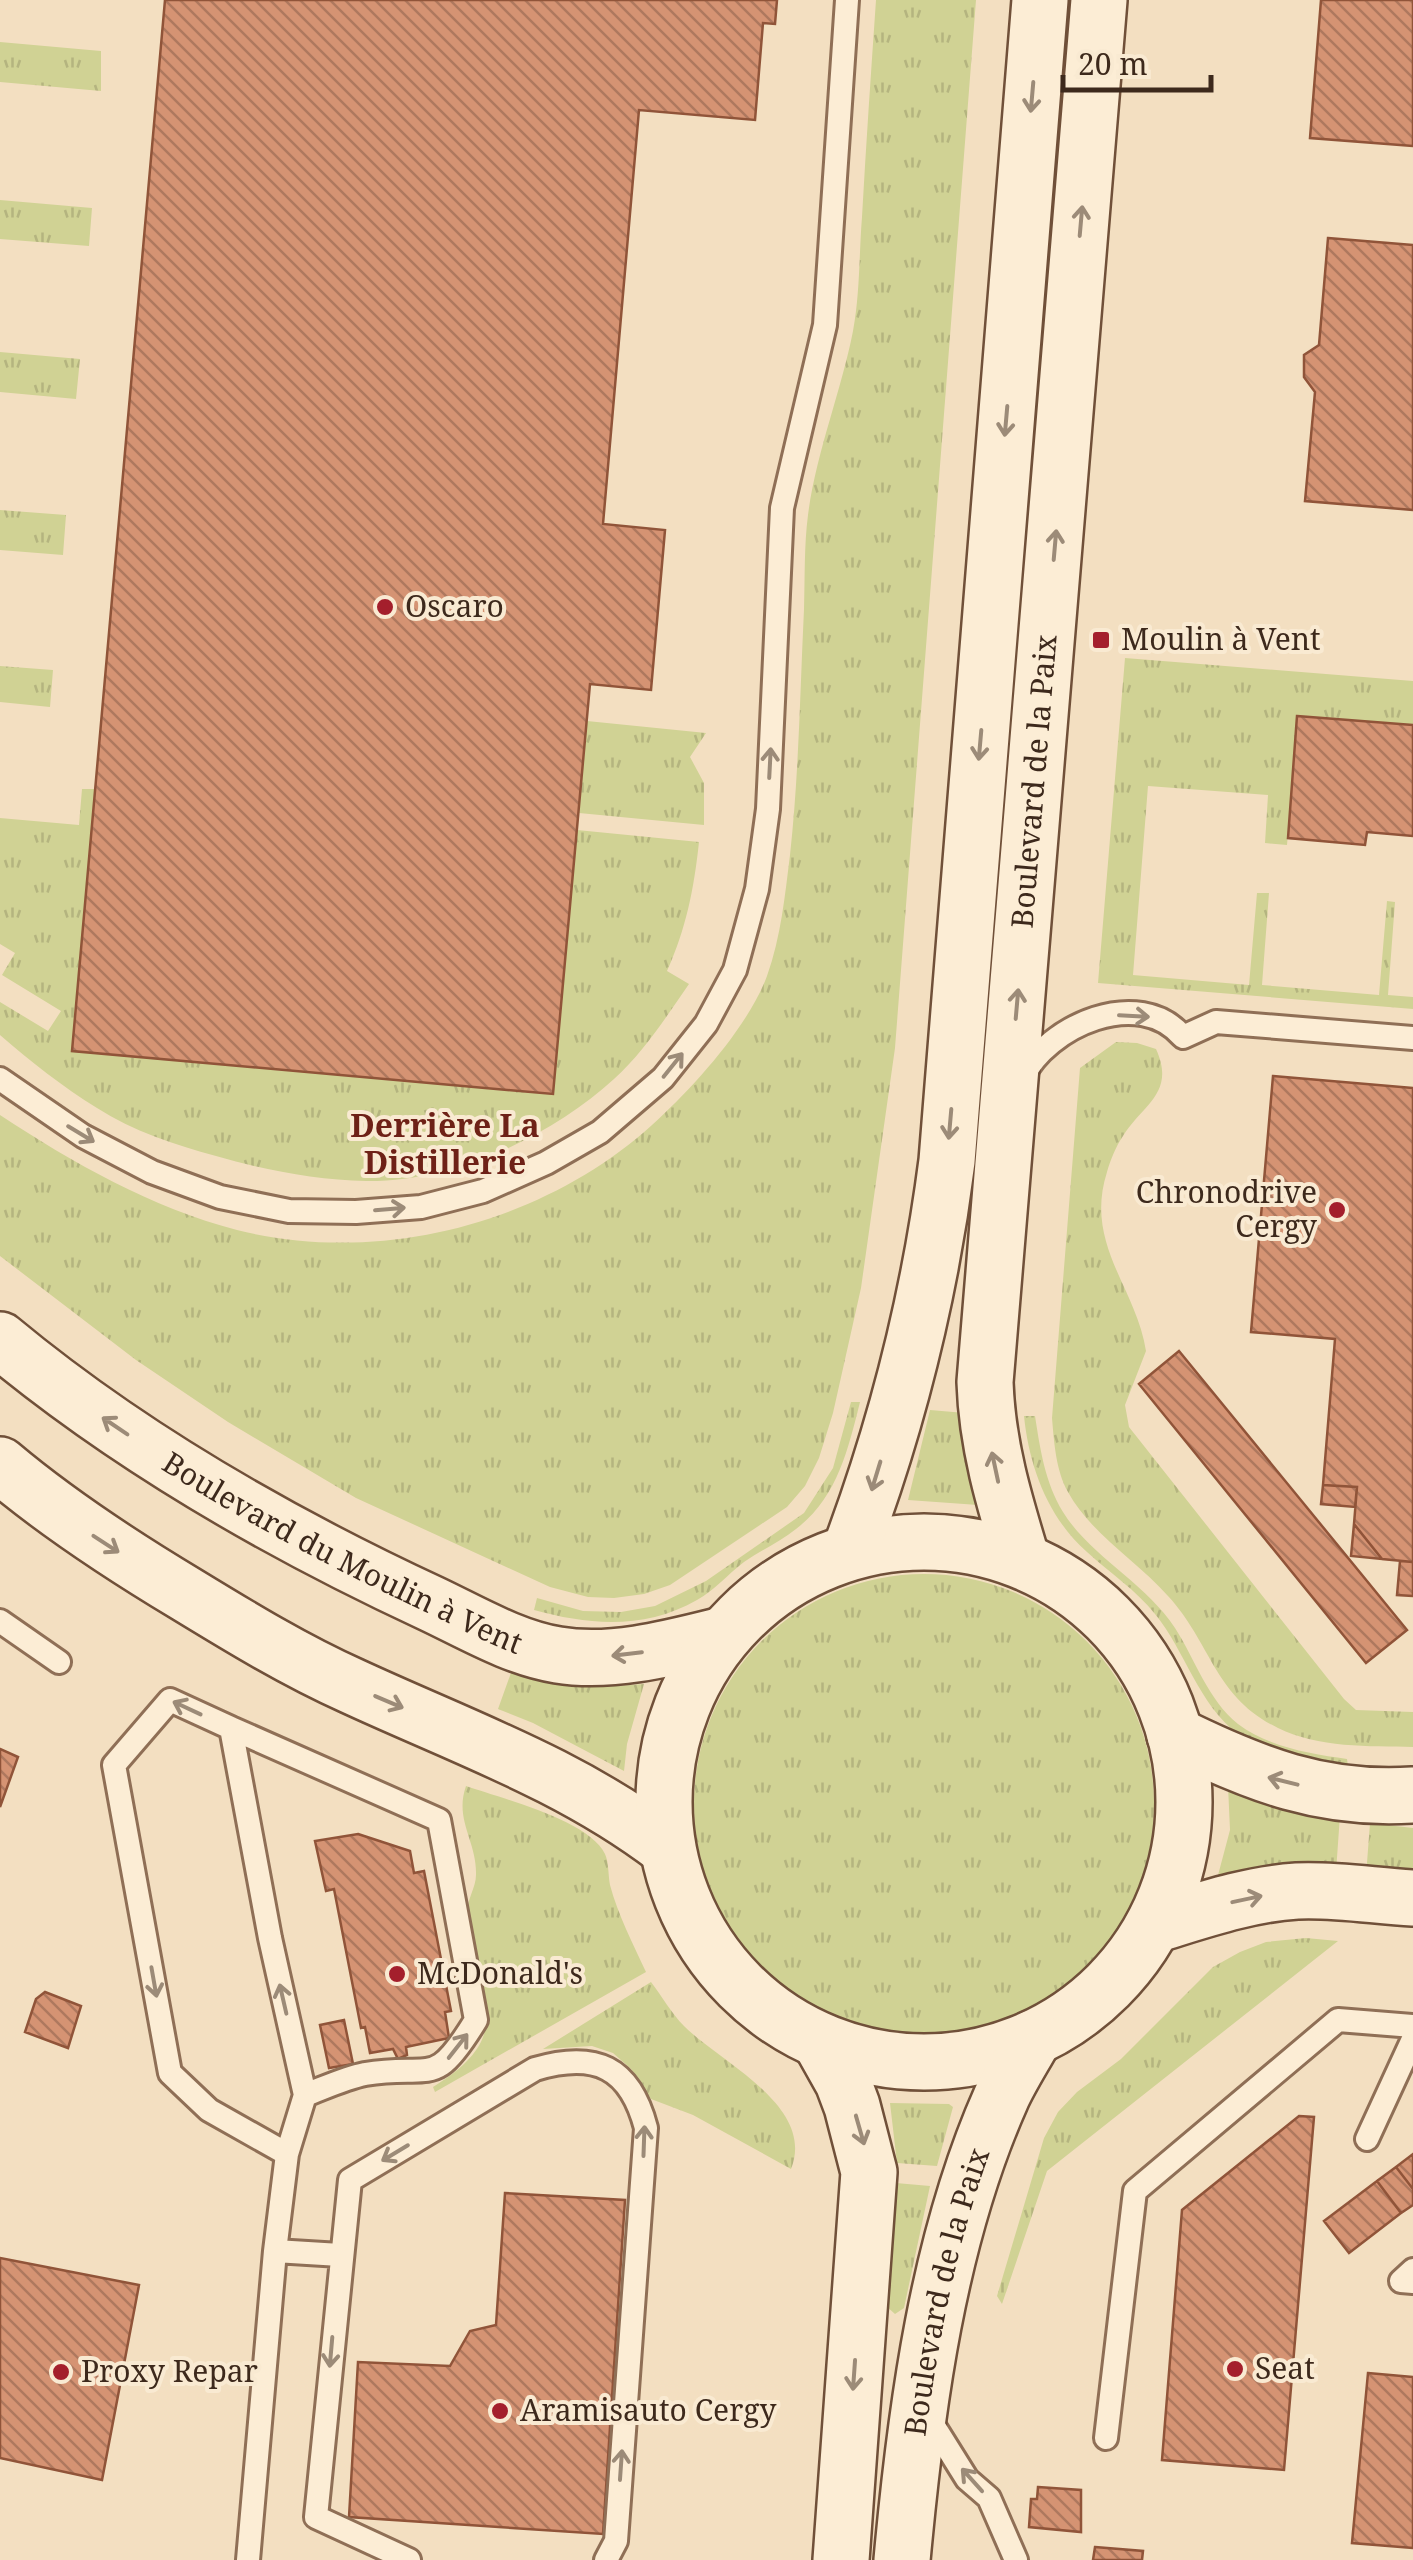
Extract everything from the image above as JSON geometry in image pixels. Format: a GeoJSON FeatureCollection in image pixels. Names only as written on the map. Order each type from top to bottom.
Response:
{"type":"FeatureCollection","features":[{"type":"Feature","properties":{"kind":"main road","name":"Boulevard de la Paix"},"geometry":{"type":"LineString","coordinates":[[850,1552],[886,1446],[919,1320],[947,1161],[1040,0]]}},
{"type":"Feature","properties":{"kind":"main road","name":"Boulevard de la Paix"},"geometry":{"type":"LineString","coordinates":[[1022,1560],[997,1478],[986,1401],[1099,0]]}},
{"type":"Feature","properties":{"kind":"main road","name":"Boulevard du Moulin à Vent"},"geometry":{"type":"LineString","coordinates":[[0,1340],[108,1422],[190,1476],[360,1571],[512,1641],[562,1656],[611,1656],[676,1647],[723,1635]]}},
{"type":"Feature","properties":{"kind":"main road"},"geometry":{"type":"LineString","coordinates":[[0,1465],[86,1531],[278,1650],[562,1779],[602,1801],[668,1848]]}},
{"type":"Feature","properties":{"kind":"main road"},"geometry":{"type":"LineString","coordinates":[[899,1542],[949,1542],[1022,1560],[1091,1602],[1128,1640],[1156,1686],[1176,1736],[1183,1784],[1182,1832],[1172,1880],[1154,1925],[1102,1992],[1082,2010],[1034,2038],[982,2056],[927,2063],[873,2058],[820,2041],[755,2000],[720,1964],[692,1921],[677,1886],[668,1848],[664,1792],[672,1736],[692,1682],[723,1635],[780,1584],[850,1552],[899,1542]]}},
{"type":"Feature","properties":{"kind":"main road"},"geometry":{"type":"LineString","coordinates":[[1176,1736],[1260,1775],[1282,1781],[1370,1795],[1413,1795]]}},
{"type":"Feature","properties":{"kind":"main road"},"geometry":{"type":"LineString","coordinates":[[1154,1925],[1215,1906],[1287,1892],[1413,1898]]}},
{"type":"Feature","properties":{"kind":"main road","name":"Boulevard de la Paix"},"geometry":{"type":"LineString","coordinates":[[902,2560],[931,2338],[970,2182],[1002,2094],[1034,2038]]}},
{"type":"Feature","properties":{"kind":"main road"},"geometry":{"type":"LineString","coordinates":[[820,2041],[844,2082],[868,2172],[841,2560]]}},
{"type":"Feature","properties":{"kind":"lane"},"geometry":{"type":"LineString","coordinates":[[0,1080],[83,1136],[168,1178],[220,1197],[290,1210],[356,1212],[421,1207],[483,1191],[546,1163],[600,1132],[663,1078],[706,1024],[734,970],[759,873],[768,809],[782,508],[824,325],[847,0]]}},
{"type":"Feature","properties":{"kind":"lane"},"geometry":{"type":"LineString","coordinates":[[1009,1106],[1029,1065],[1060,1036],[1091,1018],[1140,1014],[1173,1025],[1183,1037],[1216,1022],[1413,1038]]}},
{"type":"Feature","properties":{"kind":"lane"},"geometry":{"type":"LineString","coordinates":[[0,1622],[59,1662]]}},
{"type":"Feature","properties":{"kind":"lane"},"geometry":{"type":"LineString","coordinates":[[288,2154],[209,2110],[170,2073],[114,1766],[170,1700],[438,1820],[476,2020],[456,2053],[432,2072],[366,2074],[304,2094]]}},
{"type":"Feature","properties":{"kind":"lane"},"geometry":{"type":"LineString","coordinates":[[232,1728],[270,1938],[304,2094],[288,2154],[274,2250],[248,2560]]}},
{"type":"Feature","properties":{"kind":"lane"},"geometry":{"type":"LineString","coordinates":[[1106,2438],[1135,2191],[1338,2020],[1413,2026]]}},
{"type":"Feature","properties":{"kind":"lane"},"geometry":{"type":"LineString","coordinates":[[1368,2139],[1413,2039]]}},
{"type":"Feature","properties":{"kind":"lane"},"geometry":{"type":"LineString","coordinates":[[409,2560],[316,2517],[350,2180],[536,2069],[560,2062],[606,2068],[626,2080],[639,2102],[646,2128],[616,2541],[606,2560]]}},
{"type":"Feature","properties":{"kind":"lane"},"geometry":{"type":"LineString","coordinates":[[274,2250],[340,2255]]}},
{"type":"Feature","properties":{"kind":"lane"},"geometry":{"type":"LineString","coordinates":[[1413,2270],[1401,2280],[1413,2282]]}},
{"type":"Feature","properties":{"kind":"lane"},"geometry":{"type":"LineString","coordinates":[[920,2404],[967,2479],[989,2498],[1016,2560]]}},
{"type":"Feature","properties":{"kind":"green space"},"geometry":{"type":"Polygon","coordinates":[[[876,0],[976,0],[895,1048],[861,1288],[819,1458],[805,1486],[787,1507],[670,1585],[644,1594],[588,1597],[550,1587],[356,1498],[228,1422],[136,1360],[0,1256],[0,1115],[114,1182],[174,1210],[237,1230],[291,1240],[347,1243],[458,1228],[511,1211],[562,1188],[609,1159],[652,1125],[718,1056],[747,1016],[767,976],[784,901],[797,763],[807,526],[817,469],[855,317],[876,0]]]}},
{"type":"Feature","properties":{"kind":"green space"},"geometry":{"type":"Polygon","coordinates":[[[0,42],[101,51],[101,91],[0,82],[0,42]]]}},
{"type":"Feature","properties":{"kind":"green space"},"geometry":{"type":"Polygon","coordinates":[[[0,200],[92,208],[89,246],[0,239],[0,200]]]}},
{"type":"Feature","properties":{"kind":"green space"},"geometry":{"type":"Polygon","coordinates":[[[0,352],[80,359],[76,399],[0,392],[0,352]]]}},
{"type":"Feature","properties":{"kind":"green space"},"geometry":{"type":"Polygon","coordinates":[[[0,510],[66,515],[63,555],[0,550],[0,510]]]}},
{"type":"Feature","properties":{"kind":"green space"},"geometry":{"type":"Polygon","coordinates":[[[1125,658],[1413,681],[1413,725],[1298,716],[1287,845],[1265,843],[1268,795],[1148,786],[1133,975],[1249,985],[1257,893],[1269,893],[1262,985],[1379,995],[1387,901],[1395,902],[1388,995],[1413,997],[1413,1009],[1098,983],[1125,658]]]}},
{"type":"Feature","properties":{"kind":"green space"},"geometry":{"type":"Polygon","coordinates":[[[0,666],[53,670],[50,707],[0,702],[0,666]]]}},
{"type":"Feature","properties":{"kind":"green space"},"geometry":{"type":"Polygon","coordinates":[[[587,721],[706,733],[690,757],[704,783],[704,825],[579,813],[587,721]]]}},
{"type":"Feature","properties":{"kind":"green space"},"geometry":{"type":"Polygon","coordinates":[[[82,789],[95,789],[72,1051],[553,1094],[577,830],[699,842],[688,908],[667,971],[689,984],[635,1057],[589,1100],[531,1137],[466,1164],[399,1179],[347,1180],[271,1170],[185,1147],[97,1108],[0,1035],[0,1002],[48,1031],[61,1011],[2,975],[15,953],[0,944],[0,818],[79,825],[82,789]]]}},
{"type":"Feature","properties":{"kind":"green space"},"geometry":{"type":"Polygon","coordinates":[[[1116,1042],[1156,1049],[1162,1077],[1154,1097],[1120,1140],[1102,1198],[1107,1243],[1141,1328],[1146,1351],[1125,1405],[1129,1427],[1344,1699],[1356,1710],[1413,1712],[1413,1747],[1344,1745],[1310,1739],[1293,1735],[1257,1715],[1227,1685],[1168,1596],[1101,1534],[1064,1484],[1052,1418],[1080,1068],[1116,1042]]]}},
{"type":"Feature","properties":{"kind":"green space"},"geometry":{"type":"Polygon","coordinates":[[[851,1402],[860,1402],[851,1438],[822,1503],[796,1529],[744,1562],[704,1596],[657,1616],[616,1622],[534,1610],[537,1598],[583,1611],[621,1612],[655,1606],[706,1581],[804,1513],[833,1468],[851,1402]]]}},
{"type":"Feature","properties":{"kind":"green space"},"geometry":{"type":"Polygon","coordinates":[[[930,1410],[965,1413],[978,1505],[908,1500],[930,1410]]]}},
{"type":"Feature","properties":{"kind":"green space"},"geometry":{"type":"Polygon","coordinates":[[[1024,1416],[1035,1416],[1048,1477],[1063,1512],[1088,1543],[1163,1612],[1228,1714],[1250,1732],[1276,1744],[1347,1759],[1348,1766],[1276,1751],[1249,1741],[1224,1722],[1155,1614],[1061,1523],[1036,1472],[1024,1416]]]}},
{"type":"Feature","properties":{"kind":"green space"},"geometry":{"type":"Polygon","coordinates":[[[924,1574],[991,1584],[1032,1601],[1070,1626],[1102,1658],[1127,1696],[1144,1737],[1154,1804],[1144,1871],[1127,1912],[1102,1950],[1070,1982],[1032,2007],[991,2024],[924,2034],[857,2024],[816,2007],[778,1982],[746,1950],[721,1912],[704,1871],[694,1804],[704,1737],[721,1696],[746,1658],[778,1626],[816,1601],[857,1584],[924,1574]]]}},
{"type":"Feature","properties":{"kind":"green space"},"geometry":{"type":"Polygon","coordinates":[[[512,1670],[577,1685],[644,1684],[627,1744],[624,1771],[498,1709],[512,1670]]]}},
{"type":"Feature","properties":{"kind":"green space"},"geometry":{"type":"Polygon","coordinates":[[[466,1786],[563,1821],[596,1842],[605,1854],[613,1896],[646,1972],[435,2092],[433,2087],[461,2067],[478,2047],[485,2028],[486,2009],[467,1912],[476,1875],[464,1820],[466,1786]]]}},
{"type":"Feature","properties":{"kind":"green space"},"geometry":{"type":"Polygon","coordinates":[[[1228,1786],[1340,1815],[1336,1872],[1217,1879],[1230,1830],[1228,1786]]]}},
{"type":"Feature","properties":{"kind":"green space"},"geometry":{"type":"Polygon","coordinates":[[[1370,1823],[1413,1828],[1413,1880],[1366,1876],[1370,1823]]]}},
{"type":"Feature","properties":{"kind":"green space"},"geometry":{"type":"Polygon","coordinates":[[[1306,1938],[1338,1941],[1047,2171],[1002,2304],[997,2296],[1044,2138],[1058,2112],[1077,2092],[1121,2059],[1213,1967],[1266,1942],[1306,1938]]]}},
{"type":"Feature","properties":{"kind":"green space"},"geometry":{"type":"Polygon","coordinates":[[[651,1982],[684,2026],[778,2106],[790,2125],[795,2146],[791,2169],[693,2115],[651,2099],[631,2069],[613,2053],[592,2046],[543,2049],[651,1982]]]}},
{"type":"Feature","properties":{"kind":"green space"},"geometry":{"type":"Polygon","coordinates":[[[890,2103],[953,2107],[937,2166],[897,2163],[890,2103]]]}},
{"type":"Feature","properties":{"kind":"green space"},"geometry":{"type":"Polygon","coordinates":[[[896,2183],[930,2186],[904,2308],[895,2314],[886,2306],[896,2183]]]}},
{"type":"Feature","properties":{"kind":"building","name":"Oscaro"},"geometry":{"type":"Polygon","coordinates":[[[165,0],[777,0],[775,24],[763,23],[755,120],[639,110],[603,524],[665,530],[651,690],[590,684],[553,1094],[72,1051],[165,0]]]}},
{"type":"Feature","properties":{"kind":"building"},"geometry":{"type":"Polygon","coordinates":[[[1321,0],[1413,0],[1413,146],[1310,138],[1321,0]]]}},
{"type":"Feature","properties":{"kind":"building"},"geometry":{"type":"Polygon","coordinates":[[[1328,238],[1413,245],[1413,510],[1305,501],[1315,392],[1304,377],[1304,355],[1319,345],[1328,238]]]}},
{"type":"Feature","properties":{"kind":"building"},"geometry":{"type":"Polygon","coordinates":[[[1297,716],[1413,725],[1413,836],[1367,832],[1365,845],[1288,838],[1297,716]]]}},
{"type":"Feature","properties":{"kind":"building","name":"Chronodrive Cergy"},"geometry":{"type":"Polygon","coordinates":[[[1273,1076],[1413,1088],[1413,1562],[1382,1559],[1354,1524],[1357,1487],[1323,1485],[1335,1339],[1251,1332],[1273,1076]]]}},
{"type":"Feature","properties":{"kind":"building"},"geometry":{"type":"Polygon","coordinates":[[[1179,1351],[1407,1630],[1366,1663],[1139,1384],[1179,1351]]]}},
{"type":"Feature","properties":{"kind":"building"},"geometry":{"type":"Polygon","coordinates":[[[1323,1485],[1357,1487],[1355,1507],[1321,1504],[1323,1485]]]}},
{"type":"Feature","properties":{"kind":"building"},"geometry":{"type":"Polygon","coordinates":[[[1354,1524],[1382,1559],[1351,1556],[1354,1524]]]}},
{"type":"Feature","properties":{"kind":"building"},"geometry":{"type":"Polygon","coordinates":[[[1400,1561],[1413,1562],[1413,1596],[1397,1595],[1400,1561]]]}},
{"type":"Feature","properties":{"kind":"building"},"geometry":{"type":"Polygon","coordinates":[[[0,1749],[18,1757],[0,1807],[0,1749]]]}},
{"type":"Feature","properties":{"kind":"building","name":"McDonald's"},"geometry":{"type":"Polygon","coordinates":[[[358,1834],[410,1851],[414,1873],[424,1871],[451,2011],[445,2012],[449,2038],[406,2047],[407,2055],[398,2059],[393,2049],[370,2053],[365,2027],[361,2028],[334,1889],[326,1891],[315,1841],[358,1834]]]}},
{"type":"Feature","properties":{"kind":"building"},"geometry":{"type":"Polygon","coordinates":[[[45,1992],[81,2006],[68,2048],[25,2032],[36,1999],[45,1992]]]}},
{"type":"Feature","properties":{"kind":"building"},"geometry":{"type":"Polygon","coordinates":[[[344,2020],[353,2064],[329,2068],[320,2025],[344,2020]]]}},
{"type":"Feature","properties":{"kind":"building"},"geometry":{"type":"Polygon","coordinates":[[[1299,2116],[1314,2117],[1284,2470],[1162,2460],[1182,2210],[1299,2116]]]}},
{"type":"Feature","properties":{"kind":"building"},"geometry":{"type":"Polygon","coordinates":[[[1413,2154],[1413,2189],[1396,2167],[1413,2154]]]}},
{"type":"Feature","properties":{"kind":"building"},"geometry":{"type":"Polygon","coordinates":[[[1396,2167],[1413,2189],[1413,2205],[1401,2213],[1377,2181],[1396,2167]]]}},
{"type":"Feature","properties":{"kind":"building"},"geometry":{"type":"Polygon","coordinates":[[[1377,2181],[1401,2213],[1349,2253],[1324,2221],[1377,2181]]]}},
{"type":"Feature","properties":{"kind":"building"},"geometry":{"type":"Polygon","coordinates":[[[505,2193],[625,2200],[603,2534],[349,2517],[358,2362],[450,2366],[470,2331],[496,2325],[505,2193]]]}},
{"type":"Feature","properties":{"kind":"building","name":"Proxy Repar"},"geometry":{"type":"Polygon","coordinates":[[[0,2258],[139,2285],[102,2480],[0,2458],[0,2258]]]}},
{"type":"Feature","properties":{"kind":"building"},"geometry":{"type":"Polygon","coordinates":[[[1368,2373],[1413,2377],[1413,2548],[1352,2543],[1368,2373]]]}},
{"type":"Feature","properties":{"kind":"building"},"geometry":{"type":"Polygon","coordinates":[[[1038,2487],[1081,2490],[1081,2532],[1029,2527],[1031,2499],[1037,2499],[1038,2487]]]}},
{"type":"Feature","properties":{"kind":"building"},"geometry":{"type":"Polygon","coordinates":[[[1095,2547],[1143,2551],[1142,2560],[1093,2560],[1095,2547]]]}},
{"type":"Feature","properties":{"kind":"place","name":"Oscaro"},"geometry":{"type":"Point","coordinates":[385,607]}},
{"type":"Feature","properties":{"kind":"place","name":"Moulin à Vent"},"geometry":{"type":"Point","coordinates":[1101,640]}},
{"type":"Feature","properties":{"kind":"place","name":"Chronodrive Cergy"},"geometry":{"type":"Point","coordinates":[1337,1210]}},
{"type":"Feature","properties":{"kind":"place","name":"McDonald's"},"geometry":{"type":"Point","coordinates":[397,1974]}},
{"type":"Feature","properties":{"kind":"place","name":"Seat"},"geometry":{"type":"Point","coordinates":[1235,2369]}},
{"type":"Feature","properties":{"kind":"place","name":"Proxy Repar"},"geometry":{"type":"Point","coordinates":[61,2372]}},
{"type":"Feature","properties":{"kind":"place","name":"Aramisauto Cergy"},"geometry":{"type":"Point","coordinates":[500,2411]}},
{"type":"Feature","properties":{"kind":"district","name":"Derrière La Distillerie"},"geometry":{"type":"Point","coordinates":[445,1144]}}]}
